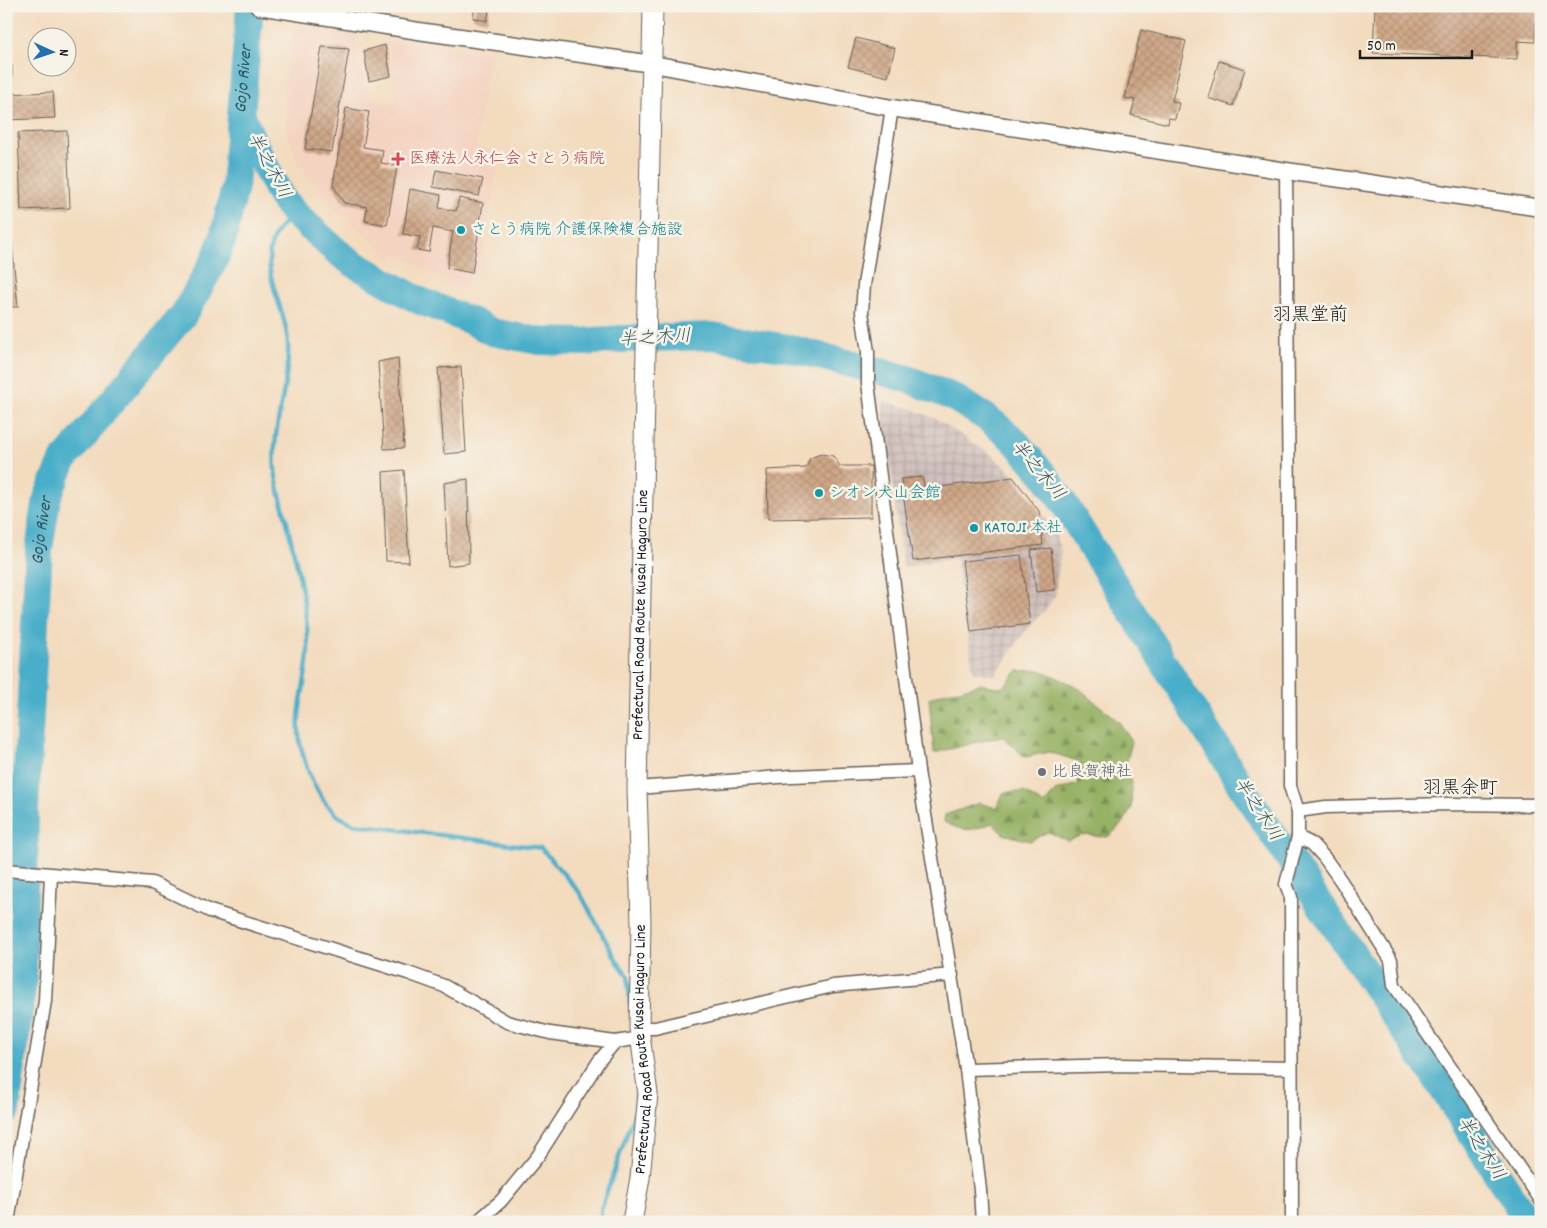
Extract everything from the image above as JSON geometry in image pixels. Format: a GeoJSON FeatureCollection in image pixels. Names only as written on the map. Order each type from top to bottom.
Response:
{"type":"FeatureCollection","features":[{"type":"Feature","properties":{"kind":"main road","name":"Prefectural Road Route Kusai Haguro Line"},"geometry":{"type":"LineString","coordinates":[[632,1222],[640,1178],[648,1094],[640,1033],[641,924],[637,788],[654,6]]}},
{"type":"Feature","properties":{"kind":"street"},"geometry":{"type":"LineString","coordinates":[[258,6],[652,64],[892,108],[1286,171],[1541,208]]}},
{"type":"Feature","properties":{"kind":"street"},"geometry":{"type":"LineString","coordinates":[[892,108],[864,286],[862,312],[868,352],[868,383],[918,771],[966,1069],[982,1222]]}},
{"type":"Feature","properties":{"kind":"street"},"geometry":{"type":"LineString","coordinates":[[1286,171],[1290,512],[1290,786],[1298,811],[1298,837],[1286,884],[1291,897],[1292,1222]]}},
{"type":"Feature","properties":{"kind":"street"},"geometry":{"type":"LineString","coordinates":[[637,788],[792,776],[918,771]]}},
{"type":"Feature","properties":{"kind":"street"},"geometry":{"type":"LineString","coordinates":[[1298,811],[1336,807],[1448,804],[1541,805]]}},
{"type":"Feature","properties":{"kind":"street"},"geometry":{"type":"LineString","coordinates":[[1298,837],[1312,844],[1341,881],[1391,960],[1394,985],[1541,1200]]}},
{"type":"Feature","properties":{"kind":"street"},"geometry":{"type":"LineString","coordinates":[[7,870],[152,883],[210,912],[408,973],[444,986],[507,1022],[550,1033],[615,1042],[655,1028],[833,986],[952,975]]}},
{"type":"Feature","properties":{"kind":"street"},"geometry":{"type":"LineString","coordinates":[[8,1222],[45,1001],[45,874]]}},
{"type":"Feature","properties":{"kind":"street"},"geometry":{"type":"LineString","coordinates":[[477,1222],[501,1200],[538,1156],[599,1061],[615,1042]]}},
{"type":"Feature","properties":{"kind":"street"},"geometry":{"type":"LineString","coordinates":[[966,1069],[1122,1065],[1291,1068]]}},
{"type":"Feature","properties":{"kind":"shaded area","name":"医療法人永仁会 さとう病院"},"geometry":{"type":"Polygon","coordinates":[[[302,26],[358,36],[356,72],[362,73],[368,94],[380,102],[397,101],[387,40],[489,54],[476,145],[499,156],[480,273],[461,289],[395,253],[391,259],[324,197],[299,163],[287,135],[283,90],[292,29],[302,26]]]}},
{"type":"Feature","properties":{"kind":"shaded area"},"geometry":{"type":"Polygon","coordinates":[[[882,401],[913,409],[936,419],[989,453],[1012,473],[1054,530],[1061,550],[1055,596],[1027,629],[995,675],[973,672],[956,558],[903,567],[882,401]]]}},
{"type":"Feature","properties":{"kind":"green space"},"geometry":{"type":"Polygon","coordinates":[[[1040,670],[1076,686],[1119,722],[1132,742],[1126,764],[1132,783],[1131,809],[1123,823],[1108,837],[1082,835],[1068,841],[1048,832],[1030,841],[1003,834],[992,823],[968,830],[944,822],[945,815],[979,803],[996,808],[1004,792],[1024,792],[1044,805],[1055,791],[1078,784],[1081,762],[1049,752],[1025,757],[1002,736],[934,753],[929,698],[979,684],[1003,688],[1017,671],[1040,670]]]}},
{"type":"Feature","properties":{"kind":"building"},"geometry":{"type":"Polygon","coordinates":[[[475,6],[490,6],[487,21],[473,18],[475,6]]]}},
{"type":"Feature","properties":{"kind":"building"},"geometry":{"type":"Polygon","coordinates":[[[1375,6],[1537,6],[1535,42],[1517,41],[1517,59],[1373,53],[1375,6]]]}},
{"type":"Feature","properties":{"kind":"building"},"geometry":{"type":"Polygon","coordinates":[[[1141,30],[1186,41],[1172,101],[1179,103],[1175,119],[1169,118],[1168,124],[1131,115],[1135,100],[1125,98],[1141,30]]]}},
{"type":"Feature","properties":{"kind":"building"},"geometry":{"type":"Polygon","coordinates":[[[856,38],[895,48],[888,77],[848,67],[856,38]]]}},
{"type":"Feature","properties":{"kind":"building"},"geometry":{"type":"Polygon","coordinates":[[[385,45],[391,76],[369,81],[364,51],[385,45]]]}},
{"type":"Feature","properties":{"kind":"building"},"geometry":{"type":"Polygon","coordinates":[[[322,47],[349,49],[332,152],[305,149],[322,47]]]}},
{"type":"Feature","properties":{"kind":"building"},"geometry":{"type":"Polygon","coordinates":[[[1219,61],[1245,69],[1233,106],[1208,98],[1219,61]]]}},
{"type":"Feature","properties":{"kind":"building"},"geometry":{"type":"Polygon","coordinates":[[[6,66],[12,66],[12,89],[6,89],[6,66]]]}},
{"type":"Feature","properties":{"kind":"building"},"geometry":{"type":"Polygon","coordinates":[[[53,92],[55,118],[6,120],[6,94],[53,92]]]}},
{"type":"Feature","properties":{"kind":"building"},"geometry":{"type":"Polygon","coordinates":[[[346,108],[369,112],[363,147],[383,150],[381,163],[397,166],[387,225],[365,221],[367,207],[344,203],[333,185],[346,108]]]}},
{"type":"Feature","properties":{"kind":"building"},"geometry":{"type":"Polygon","coordinates":[[[67,131],[70,208],[21,210],[18,133],[67,131]]]}},
{"type":"Feature","properties":{"kind":"building"},"geometry":{"type":"Polygon","coordinates":[[[6,147],[8,147],[12,213],[6,213],[6,147]]]}},
{"type":"Feature","properties":{"kind":"building"},"geometry":{"type":"Polygon","coordinates":[[[436,170],[483,179],[479,196],[433,187],[436,170]]]}},
{"type":"Feature","properties":{"kind":"building","name":"さとう病院 介護保険複合施設"},"geometry":{"type":"Polygon","coordinates":[[[410,189],[441,195],[439,208],[456,211],[459,198],[483,203],[472,273],[447,268],[453,232],[433,228],[429,252],[417,250],[420,237],[403,234],[410,189]]]}},
{"type":"Feature","properties":{"kind":"building"},"geometry":{"type":"Polygon","coordinates":[[[6,226],[10,226],[18,307],[6,307],[6,226]]]}},
{"type":"Feature","properties":{"kind":"building"},"geometry":{"type":"Polygon","coordinates":[[[398,358],[404,448],[384,449],[378,362],[398,358]]]}},
{"type":"Feature","properties":{"kind":"building"},"geometry":{"type":"Polygon","coordinates":[[[461,367],[466,452],[444,454],[438,368],[461,367]]]}},
{"type":"Feature","properties":{"kind":"building","name":"シオン犬山会館"},"geometry":{"type":"Polygon","coordinates":[[[821,454],[833,456],[840,466],[871,466],[871,517],[768,519],[767,470],[806,468],[810,458],[821,454]]]}},
{"type":"Feature","properties":{"kind":"building"},"geometry":{"type":"Polygon","coordinates":[[[404,470],[409,562],[386,561],[383,472],[404,470]]]}},
{"type":"Feature","properties":{"kind":"building","name":"KATOJI 本社"},"geometry":{"type":"Polygon","coordinates":[[[922,477],[925,489],[1013,477],[1039,511],[1043,545],[913,561],[901,479],[922,477]]]}},
{"type":"Feature","properties":{"kind":"building"},"geometry":{"type":"Polygon","coordinates":[[[468,479],[469,563],[448,566],[444,483],[468,479]]]}},
{"type":"Feature","properties":{"kind":"building"},"geometry":{"type":"Polygon","coordinates":[[[1051,548],[1055,590],[1036,592],[1031,550],[1051,548]]]}},
{"type":"Feature","properties":{"kind":"building"},"geometry":{"type":"Polygon","coordinates":[[[1021,555],[1030,624],[971,632],[962,561],[1021,555]]]}},
{"type":"Feature","properties":{"kind":"waterway","name":"Gojo River"},"geometry":{"type":"LineString","coordinates":[[6,1111],[23,981],[25,808],[39,549],[47,498],[63,461],[184,314],[214,261],[223,238],[235,187],[250,6]]}},
{"type":"Feature","properties":{"kind":"waterway","name":"半之木川"},"geometry":{"type":"LineString","coordinates":[[242,116],[281,197],[294,213],[335,250],[354,264],[418,300],[471,321],[492,332],[539,341],[582,342],[712,336],[789,348],[905,378],[953,397],[987,418],[1013,439],[1046,477],[1065,505],[1246,794],[1430,1069],[1528,1222]]}},
{"type":"Feature","properties":{"kind":"waterway"},"geometry":{"type":"LineString","coordinates":[[294,213],[278,230],[271,244],[269,257],[273,285],[286,328],[288,343],[286,375],[274,454],[278,488],[300,579],[307,625],[308,654],[300,705],[299,730],[302,752],[313,782],[330,808],[339,816],[354,824],[541,848],[580,893],[617,961],[628,976],[630,1003]]}},
{"type":"Feature","properties":{"kind":"waterway"},"geometry":{"type":"LineString","coordinates":[[601,1222],[601,1209],[636,1108],[636,1095]]}},
{"type":"Feature","properties":{"kind":"place","name":"医療法人永仁会 さとう病院"},"geometry":{"type":"Point","coordinates":[398,159]}},
{"type":"Feature","properties":{"kind":"place","name":"さとう病院 介護保険複合施設"},"geometry":{"type":"Point","coordinates":[461,230]}},
{"type":"Feature","properties":{"kind":"place","name":"シオン犬山会館"},"geometry":{"type":"Point","coordinates":[819,493]}},
{"type":"Feature","properties":{"kind":"place","name":"KATOJI 本社"},"geometry":{"type":"Point","coordinates":[974,528]}},
{"type":"Feature","properties":{"kind":"place","name":"比良賀神社"},"geometry":{"type":"Point","coordinates":[1042,772]}},
{"type":"Feature","properties":{"kind":"district","name":"羽黒堂前"},"geometry":{"type":"Point","coordinates":[1310,316]}},
{"type":"Feature","properties":{"kind":"district","name":"羽黒余町"},"geometry":{"type":"Point","coordinates":[1460,789]}}]}
